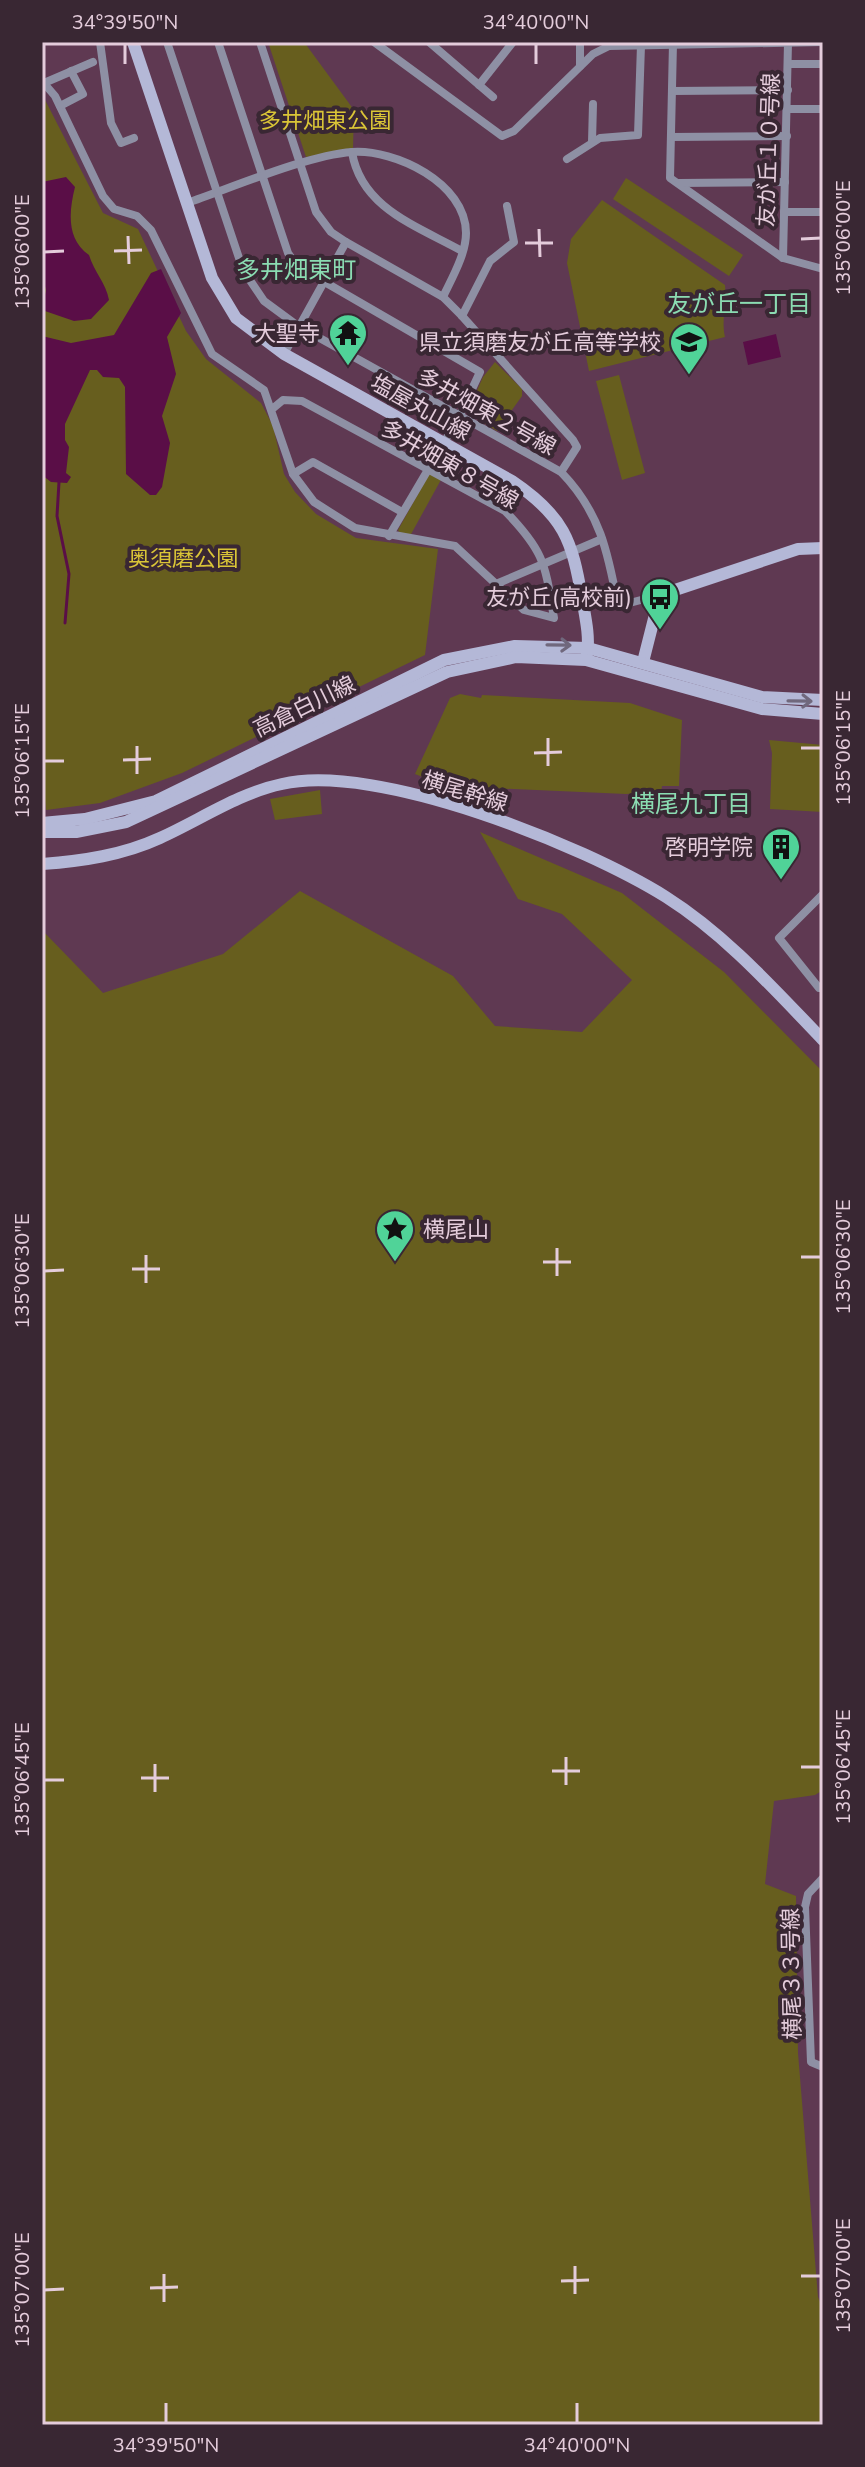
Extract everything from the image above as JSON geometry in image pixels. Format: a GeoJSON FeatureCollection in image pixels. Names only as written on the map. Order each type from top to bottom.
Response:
{"type":"FeatureCollection","features":[{"type":"Feature","properties":{"kind":"street"},"geometry":{"type":"LineString","coordinates":[[100,42],[111,123],[121,143],[134,138]]}},
{"type":"Feature","properties":{"kind":"street","name":"塩屋丸山線"},"geometry":{"type":"LineString","coordinates":[[133,42],[215,286],[225,303],[243,325],[284,354],[531,494],[558,522],[575,551],[587,654]]}},
{"type":"Feature","properties":{"kind":"street","name":"多井畑東２号線"},"geometry":{"type":"LineString","coordinates":[[167,42],[251,286],[264,301],[298,326],[561,472],[583,495],[602,539],[618,606],[660,595]]}},
{"type":"Feature","properties":{"kind":"street"},"geometry":{"type":"LineString","coordinates":[[218,42],[288,253],[300,269],[480,372],[459,417],[389,536]]}},
{"type":"Feature","properties":{"kind":"street"},"geometry":{"type":"LineString","coordinates":[[260,42],[316,212],[331,232],[443,297],[462,316],[573,440],[577,447],[561,472]]}},
{"type":"Feature","properties":{"kind":"street"},"geometry":{"type":"LineString","coordinates":[[374,42],[502,136],[514,131],[600,50],[626,44],[823,42]]}},
{"type":"Feature","properties":{"kind":"street"},"geometry":{"type":"LineString","coordinates":[[429,42],[493,97]]}},
{"type":"Feature","properties":{"kind":"street"},"geometry":{"type":"LineString","coordinates":[[580,42],[580,66]]}},
{"type":"Feature","properties":{"kind":"street","name":"友が丘１０号線"},"geometry":{"type":"LineString","coordinates":[[783,258],[788,43]]}},
{"type":"Feature","properties":{"kind":"street"},"geometry":{"type":"LineString","coordinates":[[479,85],[508,44]]}},
{"type":"Feature","properties":{"kind":"street"},"geometry":{"type":"LineString","coordinates":[[673,44],[670,178],[783,258],[823,269]]}},
{"type":"Feature","properties":{"kind":"street"},"geometry":{"type":"LineString","coordinates":[[567,159],[592,142],[611,136],[638,135],[641,45]]}},
{"type":"Feature","properties":{"kind":"street"},"geometry":{"type":"LineString","coordinates":[[93,62],[43,82],[60,106],[103,196],[114,209],[137,216],[159,242],[212,354],[264,390],[293,474],[314,502],[339,520],[389,536],[455,546],[496,584],[602,539]]}},
{"type":"Feature","properties":{"kind":"street"},"geometry":{"type":"LineString","coordinates":[[789,64],[823,64]]}},
{"type":"Feature","properties":{"kind":"street"},"geometry":{"type":"LineString","coordinates":[[60,106],[83,94],[71,71]]}},
{"type":"Feature","properties":{"kind":"street"},"geometry":{"type":"LineString","coordinates":[[672,91],[788,90]]}},
{"type":"Feature","properties":{"kind":"street"},"geometry":{"type":"LineString","coordinates":[[592,142],[593,104]]}},
{"type":"Feature","properties":{"kind":"street"},"geometry":{"type":"LineString","coordinates":[[787,109],[823,109]]}},
{"type":"Feature","properties":{"kind":"street"},"geometry":{"type":"LineString","coordinates":[[671,137],[787,136]]}},
{"type":"Feature","properties":{"kind":"street"},"geometry":{"type":"LineString","coordinates":[[187,203],[301,165],[352,152],[394,158],[429,177],[456,198],[466,232],[462,251],[443,297]]}},
{"type":"Feature","properties":{"kind":"street"},"geometry":{"type":"LineString","coordinates":[[352,152],[361,183],[377,203],[462,251]]}},
{"type":"Feature","properties":{"kind":"street"},"geometry":{"type":"LineString","coordinates":[[678,183],[785,182]]}},
{"type":"Feature","properties":{"kind":"street"},"geometry":{"type":"LineString","coordinates":[[462,316],[490,261],[514,242],[507,206]]}},
{"type":"Feature","properties":{"kind":"street"},"geometry":{"type":"LineString","coordinates":[[784,212],[823,212]]}},
{"type":"Feature","properties":{"kind":"street"},"geometry":{"type":"LineString","coordinates":[[284,354],[346,242]]}},
{"type":"Feature","properties":{"kind":"street","name":"多井畑東８号線"},"geometry":{"type":"LineString","coordinates":[[271,410],[283,400],[302,401],[505,511],[525,532],[545,562],[554,618],[524,610],[496,584]]}},
{"type":"Feature","properties":{"kind":"street"},"geometry":{"type":"LineString","coordinates":[[293,474],[313,462],[402,512]]}},
{"type":"Feature","properties":{"kind":"street"},"geometry":{"type":"LineString","coordinates":[[642,668],[660,595],[798,549],[823,548]]}},
{"type":"Feature","properties":{"kind":"street","name":"高倉白川線"},"geometry":{"type":"LineString","coordinates":[[42,823],[98,816],[156,801],[444,660],[515,646],[567,645],[587,654]]}},
{"type":"Feature","properties":{"kind":"street"},"geometry":{"type":"LineString","coordinates":[[587,654],[762,697],[823,700]]}},
{"type":"Feature","properties":{"kind":"street","name":"高倉白川線"},"geometry":{"type":"LineString","coordinates":[[42,832],[76,832],[126,822],[160,809],[447,672],[516,657],[587,654]]}},
{"type":"Feature","properties":{"kind":"street"},"geometry":{"type":"LineString","coordinates":[[642,668],[762,709],[823,714]]}},
{"type":"Feature","properties":{"kind":"street","name":"横尾幹線"},"geometry":{"type":"LineString","coordinates":[[42,864],[91,859],[138,847],[279,784],[329,779],[376,785],[477,813],[586,855],[660,894],[741,957],[821,1033]]}},
{"type":"Feature","properties":{"kind":"street"},"geometry":{"type":"LineString","coordinates":[[823,894],[779,938],[819,988],[823,987]]}},
{"type":"Feature","properties":{"kind":"street","name":"横尾３３号線"},"geometry":{"type":"LineString","coordinates":[[823,1878],[808,1894],[805,1907],[811,2062],[823,2067]]}},
{"type":"Feature","properties":{"kind":"green space","name":"多井畑東公園"},"geometry":{"type":"Polygon","coordinates":[[[268,42],[304,42],[354,110],[353,148],[306,157],[268,42]]]}},
{"type":"Feature","properties":{"kind":"green space","name":"奥須磨公園"},"geometry":{"type":"Polygon","coordinates":[[[42,94],[103,213],[138,229],[186,331],[206,359],[261,403],[273,426],[284,474],[295,492],[316,514],[356,538],[438,549],[425,655],[182,773],[100,803],[46,810],[42,774],[42,94]]]}},
{"type":"Feature","properties":{"kind":"green space"},"geometry":{"type":"Polygon","coordinates":[[[626,178],[743,255],[729,276],[613,199],[626,178]]]}},
{"type":"Feature","properties":{"kind":"green space"},"geometry":{"type":"Polygon","coordinates":[[[602,200],[725,285],[725,337],[589,371],[567,263],[571,239],[602,200]]]}},
{"type":"Feature","properties":{"kind":"green space"},"geometry":{"type":"Polygon","coordinates":[[[495,362],[522,389],[522,396],[497,431],[467,413],[483,377],[495,362]]]}},
{"type":"Feature","properties":{"kind":"green space"},"geometry":{"type":"Polygon","coordinates":[[[619,375],[645,473],[622,480],[596,381],[619,375]]]}},
{"type":"Feature","properties":{"kind":"green space"},"geometry":{"type":"Polygon","coordinates":[[[441,453],[453,458],[410,536],[401,535],[398,530],[441,453]]]}},
{"type":"Feature","properties":{"kind":"green space"},"geometry":{"type":"Polygon","coordinates":[[[460,694],[481,698],[482,695],[630,703],[682,720],[679,786],[662,786],[661,792],[626,794],[466,787],[464,793],[415,774],[450,698],[460,694]]]}},
{"type":"Feature","properties":{"kind":"green space"},"geometry":{"type":"Polygon","coordinates":[[[769,740],[823,745],[823,812],[770,809],[772,753],[769,740]]]}},
{"type":"Feature","properties":{"kind":"green space"},"geometry":{"type":"Polygon","coordinates":[[[320,790],[322,814],[275,820],[270,799],[320,790]]]}},
{"type":"Feature","properties":{"kind":"green space"},"geometry":{"type":"Polygon","coordinates":[[[480,832],[622,893],[724,972],[823,1072],[823,1790],[815,1795],[774,1801],[765,1884],[796,1896],[798,2053],[818,2297],[823,2310],[823,2425],[42,2425],[42,930],[103,993],[223,954],[300,891],[453,976],[495,1026],[582,1032],[632,980],[562,914],[518,899],[480,832]]]}},
{"type":"Feature","properties":{"kind":"shaded area"},"geometry":{"type":"Polygon","coordinates":[[[66,177],[75,187],[71,206],[73,233],[89,255],[109,300],[91,319],[74,321],[42,310],[46,290],[42,275],[42,182],[66,177]]]}},
{"type":"Feature","properties":{"kind":"shaded area"},"geometry":{"type":"Polygon","coordinates":[[[161,269],[181,313],[167,337],[176,374],[162,416],[170,443],[162,487],[156,495],[150,495],[126,474],[125,387],[119,378],[103,377],[97,370],[90,370],[65,424],[65,440],[69,447],[66,473],[71,477],[67,483],[51,482],[42,475],[42,336],[71,343],[114,335],[151,273],[161,269]]]}},
{"type":"Feature","properties":{"kind":"shaded area"},"geometry":{"type":"Polygon","coordinates":[[[776,334],[781,357],[748,365],[743,342],[776,334]]]}},
{"type":"Feature","properties":{"kind":"waterway"},"geometry":{"type":"LineString","coordinates":[[59,482],[57,516],[69,574],[65,623]]}},
{"type":"Feature","properties":{"kind":"place","name":"大聖寺"},"geometry":{"type":"Point","coordinates":[348,367]}},
{"type":"Feature","properties":{"kind":"place","name":"県立須磨友が丘高等学校"},"geometry":{"type":"Point","coordinates":[689,376]}},
{"type":"Feature","properties":{"kind":"place","name":"友が丘(高校前)"},"geometry":{"type":"Point","coordinates":[660,631]}},
{"type":"Feature","properties":{"kind":"place","name":"啓明学院"},"geometry":{"type":"Point","coordinates":[781,881]}},
{"type":"Feature","properties":{"kind":"place","name":"横尾山"},"geometry":{"type":"Point","coordinates":[395,1263]}},
{"type":"Feature","properties":{"kind":"district","name":"多井畑東町"},"geometry":{"type":"Point","coordinates":[296,270]}},
{"type":"Feature","properties":{"kind":"district","name":"友が丘一丁目"},"geometry":{"type":"Point","coordinates":[739,304]}},
{"type":"Feature","properties":{"kind":"district","name":"横尾九丁目"},"geometry":{"type":"Point","coordinates":[691,804]}}]}
